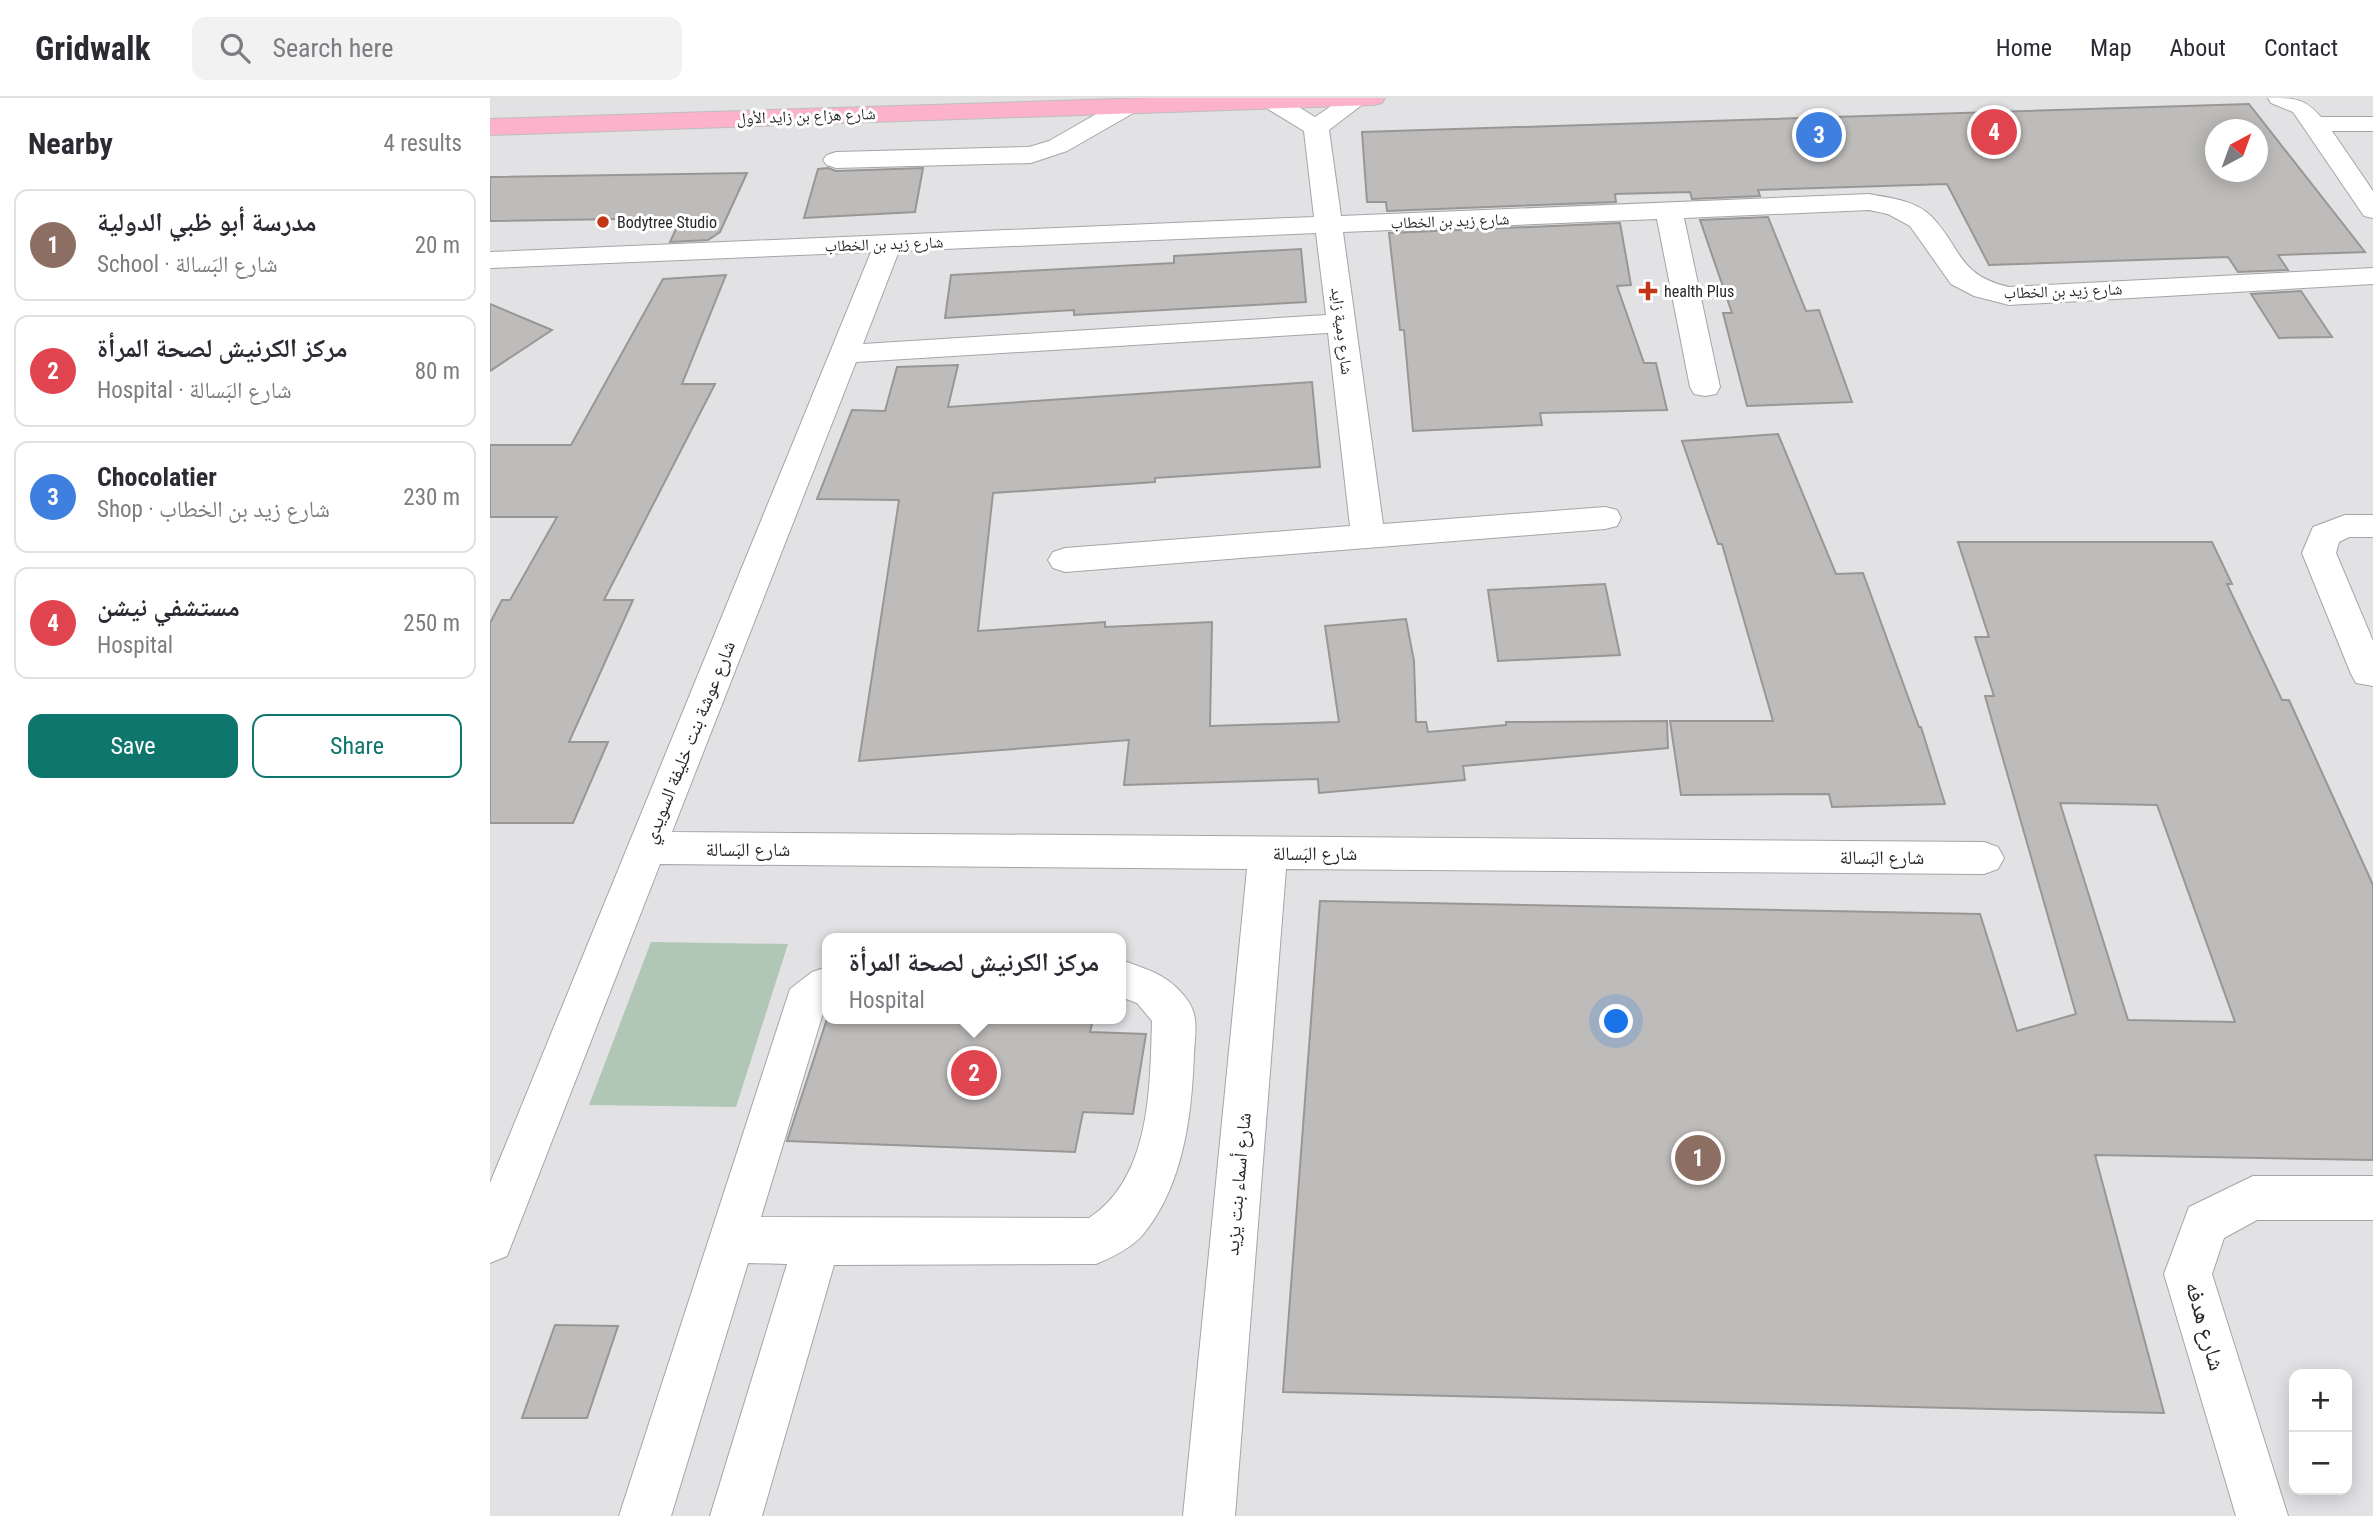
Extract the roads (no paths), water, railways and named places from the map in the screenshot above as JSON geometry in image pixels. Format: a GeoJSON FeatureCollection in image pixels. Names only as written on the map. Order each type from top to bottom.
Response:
{"type":"FeatureCollection","features":[{"type":"Feature","properties":{"kind":"main road","name":"شارع هزاع بن زايد الأول"},"geometry":{"type":"LineString","coordinates":[[490,127],[1373,98]]}},
{"type":"Feature","properties":{"kind":"street"},"geometry":{"type":"LineString","coordinates":[[1272,101],[1316,128],[1359,99]]}},
{"type":"Feature","properties":{"kind":"street"},"geometry":{"type":"LineString","coordinates":[[836,160],[1023,156],[1049,149],[1077,136],[1128,106]]}},
{"type":"Feature","properties":{"kind":"street"},"geometry":{"type":"LineString","coordinates":[[2301,107],[2373,124]]}},
{"type":"Feature","properties":{"kind":"street"},"geometry":{"type":"LineString","coordinates":[[2301,107],[2373,210]]}},
{"type":"Feature","properties":{"kind":"street"},"geometry":{"type":"LineString","coordinates":[[1054,108],[1072,120],[1077,136]]}},
{"type":"Feature","properties":{"kind":"street","name":"شارع دِمية زايد"},"geometry":{"type":"LineString","coordinates":[[1316,128],[1368,535]]}},
{"type":"Feature","properties":{"kind":"street"},"geometry":{"type":"LineString","coordinates":[[2339,161],[2373,171]]}},
{"type":"Feature","properties":{"kind":"street","name":"شارع زيد بن الخطاب"},"geometry":{"type":"LineString","coordinates":[[490,260],[1869,202],[1896,207],[1920,220],[1961,278],[1984,290],[2009,296],[2373,276]]}},
{"type":"Feature","properties":{"kind":"street"},"geometry":{"type":"LineString","coordinates":[[1669,212],[1704,387]]}},
{"type":"Feature","properties":{"kind":"street","name":"شارع عوشة بنت خليفة السويدي"},"geometry":{"type":"LineString","coordinates":[[490,1240],[887,244]]}},
{"type":"Feature","properties":{"kind":"street"},"geometry":{"type":"LineString","coordinates":[[844,354],[1341,323]]}},
{"type":"Feature","properties":{"kind":"street"},"geometry":{"type":"LineString","coordinates":[[1065,560],[1605,518]]}},
{"type":"Feature","properties":{"kind":"street"},"geometry":{"type":"LineString","coordinates":[[2369,674],[2319,553],[2325,535],[2345,526],[2373,526]]}},
{"type":"Feature","properties":{"kind":"street","name":"شارع البَسالة"},"geometry":{"type":"LineString","coordinates":[[646,848],[1984,858]]}},
{"type":"Feature","properties":{"kind":"street","name":"شارع أسماء بنت يزيد"},"geometry":{"type":"LineString","coordinates":[[1209,1516],[1268,852]]}},
{"type":"Feature","properties":{"kind":"street"},"geometry":{"type":"LineString","coordinates":[[731,1238],[817,1242],[1096,1241],[1129,1217],[1153,1176],[1171,1089],[1174,1015],[1152,990],[1126,980]]}},
{"type":"Feature","properties":{"kind":"street"},"geometry":{"type":"LineString","coordinates":[[645,1516],[805,1002],[822,989]]}},
{"type":"Feature","properties":{"kind":"street","name":"شارع هدفه"},"geometry":{"type":"LineString","coordinates":[[2262,1516],[2188,1274],[2201,1235],[2206,1223],[2253,1198],[2373,1198]]}},
{"type":"Feature","properties":{"kind":"street"},"geometry":{"type":"LineString","coordinates":[[737,1516],[817,1242]]}},
{"type":"Feature","properties":{"kind":"place","name":"مستشفي نيشن"},"geometry":{"type":"Point","coordinates":[1994,132]}},
{"type":"Feature","properties":{"kind":"place","name":"Chocolatier"},"geometry":{"type":"Point","coordinates":[1819,135]}},
{"type":"Feature","properties":{"kind":"place","name":"Bodytree Studio"},"geometry":{"type":"Point","coordinates":[603,222]}},
{"type":"Feature","properties":{"kind":"place","name":"health Plus"},"geometry":{"type":"Point","coordinates":[1648,291]}},
{"type":"Feature","properties":{"kind":"place","name":"مركز الكرنيش لصحة المرأة"},"geometry":{"type":"Point","coordinates":[974,1073]}},
{"type":"Feature","properties":{"kind":"place","name":"مدرسة أبو ظبي الدولية"},"geometry":{"type":"Point","coordinates":[1698,1158]}}]}
